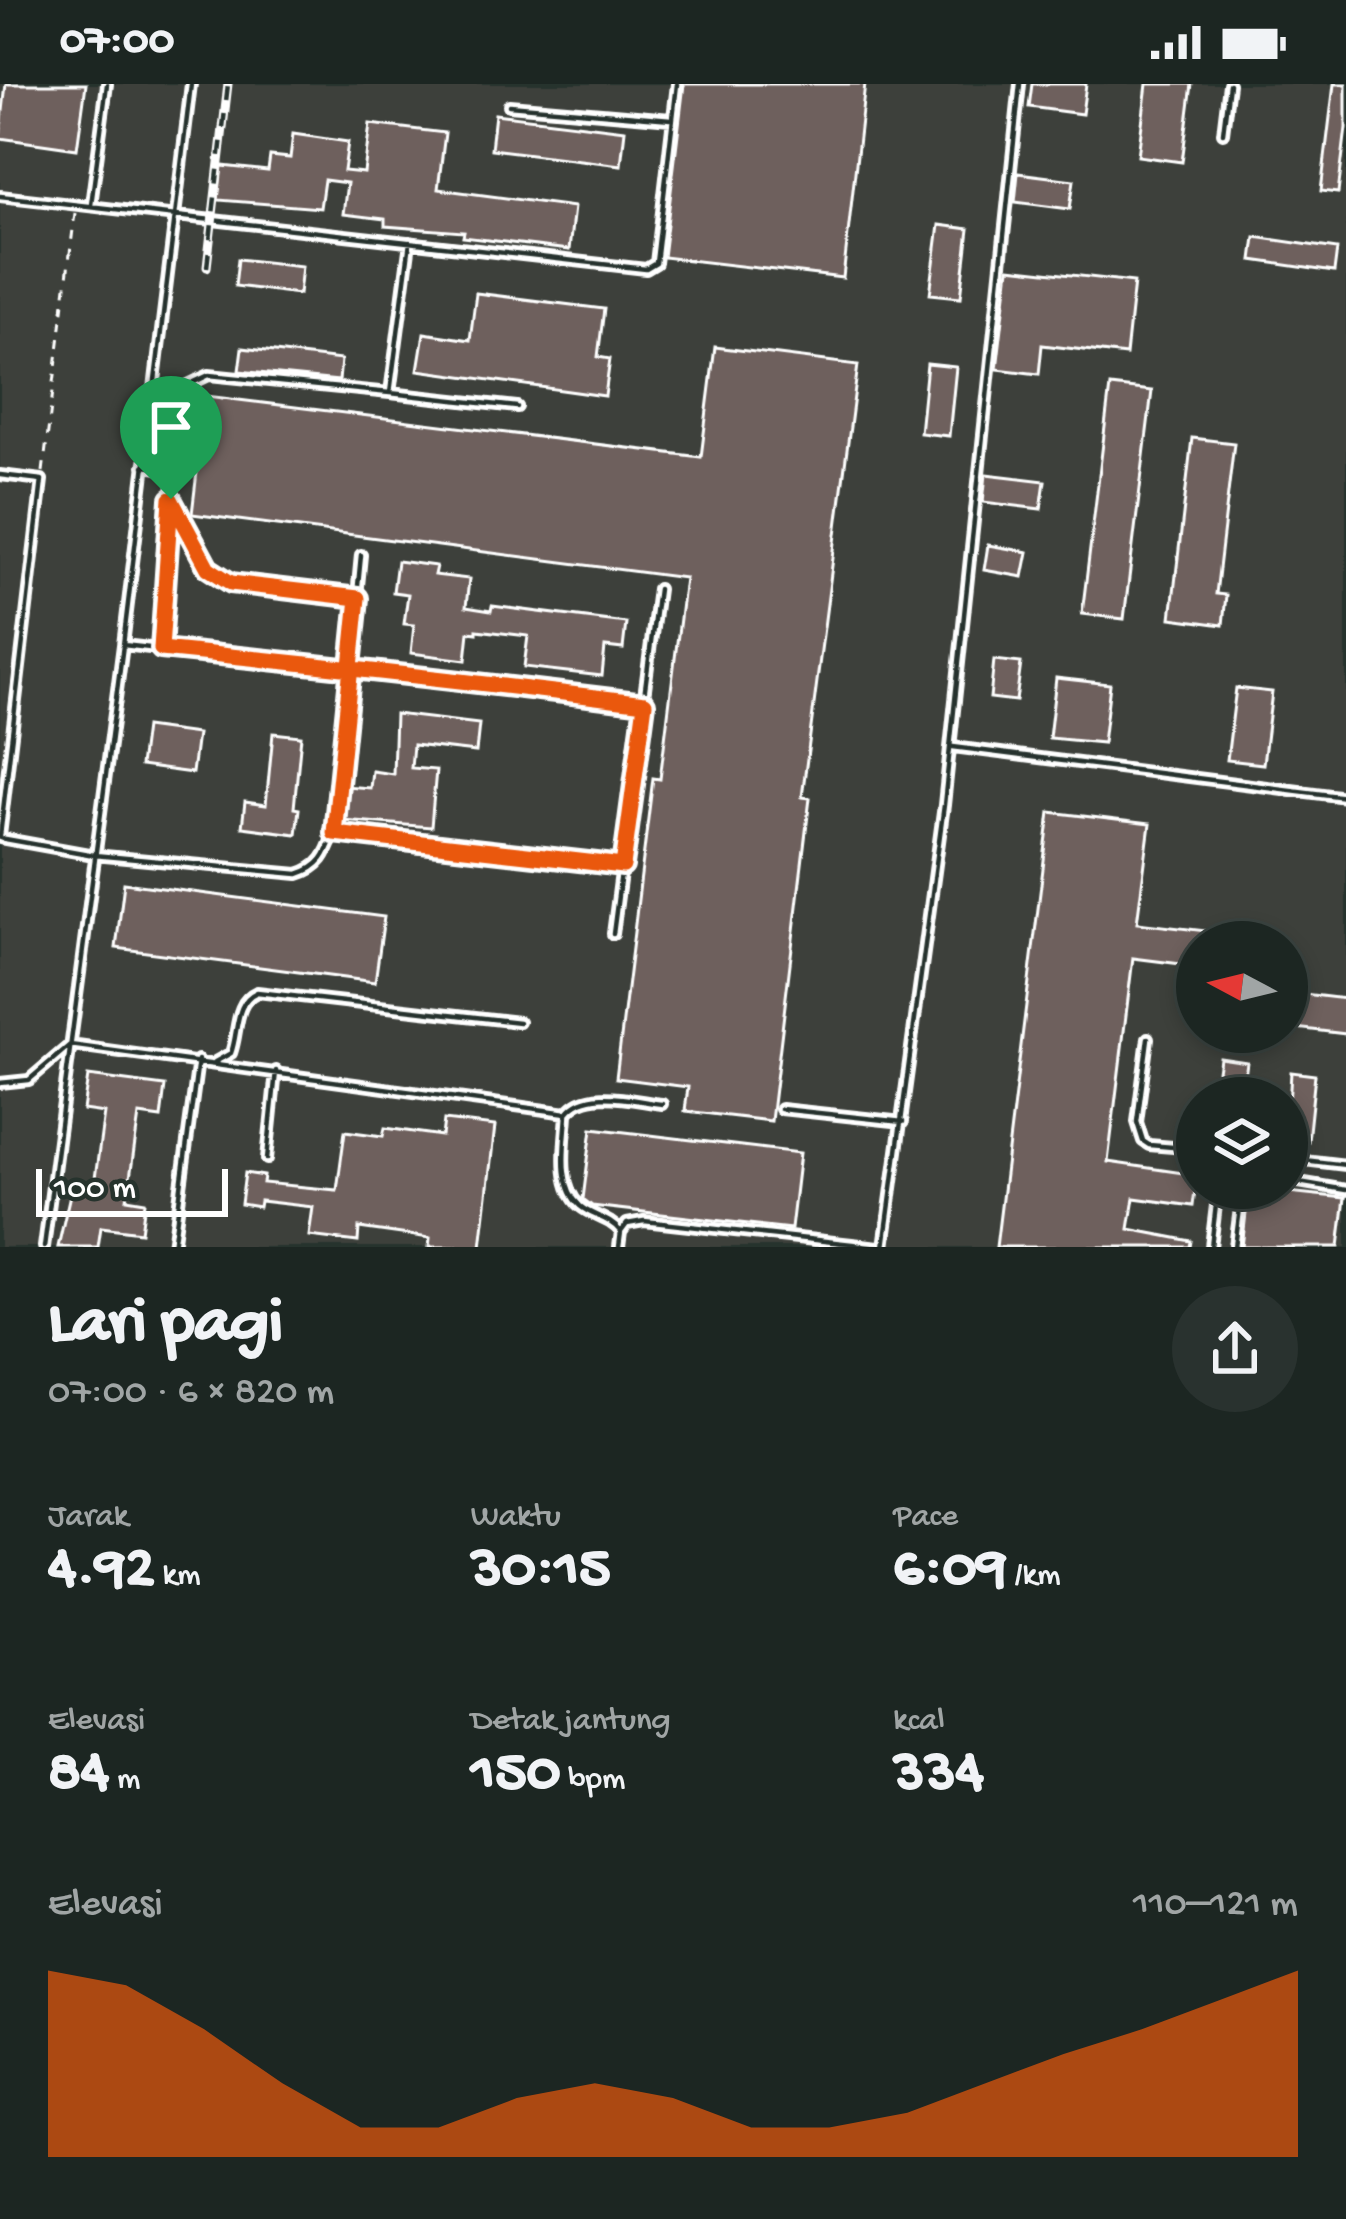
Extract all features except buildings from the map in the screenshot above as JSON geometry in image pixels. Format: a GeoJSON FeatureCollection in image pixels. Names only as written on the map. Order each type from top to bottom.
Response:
{"type":"FeatureCollection","features":[{"type":"Feature","properties":{"kind":"lane"},"geometry":{"type":"LineString","coordinates":[[93,205],[107,84]]}},
{"type":"Feature","properties":{"kind":"lane"},"geometry":{"type":"LineString","coordinates":[[44,1247],[190,84]]}},
{"type":"Feature","properties":{"kind":"lane"},"geometry":{"type":"LineString","coordinates":[[0,196],[646,269],[656,263],[676,84]]}},
{"type":"Feature","properties":{"kind":"lane"},"geometry":{"type":"LineString","coordinates":[[619,1247],[621,1232],[628,1224],[644,1221],[882,1247],[903,1122],[950,746],[1020,84]]}},
{"type":"Feature","properties":{"kind":"lane"},"geometry":{"type":"LineString","coordinates":[[1223,133],[1229,84]]}},
{"type":"Feature","properties":{"kind":"lane"},"geometry":{"type":"LineString","coordinates":[[509,104],[672,119]]}},
{"type":"Feature","properties":{"kind":"lane"},"geometry":{"type":"LineString","coordinates":[[390,393],[410,242]]}},
{"type":"Feature","properties":{"kind":"lane"},"geometry":{"type":"LineString","coordinates":[[161,649],[171,499],[188,385],[209,375],[517,407]]}},
{"type":"Feature","properties":{"kind":"lane"},"geometry":{"type":"LineString","coordinates":[[142,466],[175,470]]}},
{"type":"Feature","properties":{"kind":"lane"},"geometry":{"type":"LineString","coordinates":[[0,475],[42,480],[0,837],[12,840],[94,855],[298,874],[314,869],[325,858],[334,833],[361,555]]}},
{"type":"Feature","properties":{"kind":"lane"},"geometry":{"type":"LineString","coordinates":[[171,499],[208,568],[231,583],[358,598]]}},
{"type":"Feature","properties":{"kind":"lane"},"geometry":{"type":"LineString","coordinates":[[613,934],[658,589]]}},
{"type":"Feature","properties":{"kind":"lane"},"geometry":{"type":"LineString","coordinates":[[122,645],[645,703]]}},
{"type":"Feature","properties":{"kind":"lane"},"geometry":{"type":"LineString","coordinates":[[950,746],[1346,797]]}},
{"type":"Feature","properties":{"kind":"lane"},"geometry":{"type":"LineString","coordinates":[[334,833],[623,866]]}},
{"type":"Feature","properties":{"kind":"lane"},"geometry":{"type":"LineString","coordinates":[[215,1062],[231,1053],[241,1007],[249,994],[257,992],[519,1022]]}},
{"type":"Feature","properties":{"kind":"lane"},"geometry":{"type":"LineString","coordinates":[[1148,1038],[1139,1132],[1149,1145],[1176,1147]]}},
{"type":"Feature","properties":{"kind":"lane"},"geometry":{"type":"LineString","coordinates":[[2,1084],[29,1080],[70,1045],[567,1112]]}},
{"type":"Feature","properties":{"kind":"lane"},"geometry":{"type":"LineString","coordinates":[[173,1247],[198,1060]]}},
{"type":"Feature","properties":{"kind":"lane"},"geometry":{"type":"LineString","coordinates":[[266,1159],[276,1071]]}},
{"type":"Feature","properties":{"kind":"lane"},"geometry":{"type":"LineString","coordinates":[[621,1232],[608,1219],[581,1206],[571,1192],[565,1173],[567,1112],[591,1098],[662,1104]]}},
{"type":"Feature","properties":{"kind":"lane"},"geometry":{"type":"LineString","coordinates":[[782,1109],[903,1122]]}},
{"type":"Feature","properties":{"kind":"lane"},"geometry":{"type":"LineString","coordinates":[[1308,1160],[1346,1165]]}},
{"type":"Feature","properties":{"kind":"lane"},"geometry":{"type":"LineString","coordinates":[[1308,1184],[1346,1190]]}},
{"type":"Feature","properties":{"kind":"lane"},"geometry":{"type":"LineString","coordinates":[[1211,1247],[1216,1209]]}},
{"type":"Feature","properties":{"kind":"lane"},"geometry":{"type":"LineString","coordinates":[[1235,1247],[1240,1209]]}},
{"type":"Feature","properties":{"kind":"path"},"geometry":{"type":"LineString","coordinates":[[42,480],[76,203]]}},
{"type":"Feature","properties":{"kind":"shaded area"},"geometry":{"type":"Polygon","coordinates":[[[0,84],[1346,84],[1346,1247],[0,1247],[0,84]]]}},
{"type":"Feature","properties":{"kind":"railway"},"geometry":{"type":"LineString","coordinates":[[207,267],[228,84]]}},
{"type":"Feature","properties":{"kind":"route"},"geometry":{"type":"LineString","coordinates":[[171,499],[161,649],[353,668],[645,703],[623,866],[334,833],[353,668],[358,598],[231,583],[208,568],[171,499]]}}]}
